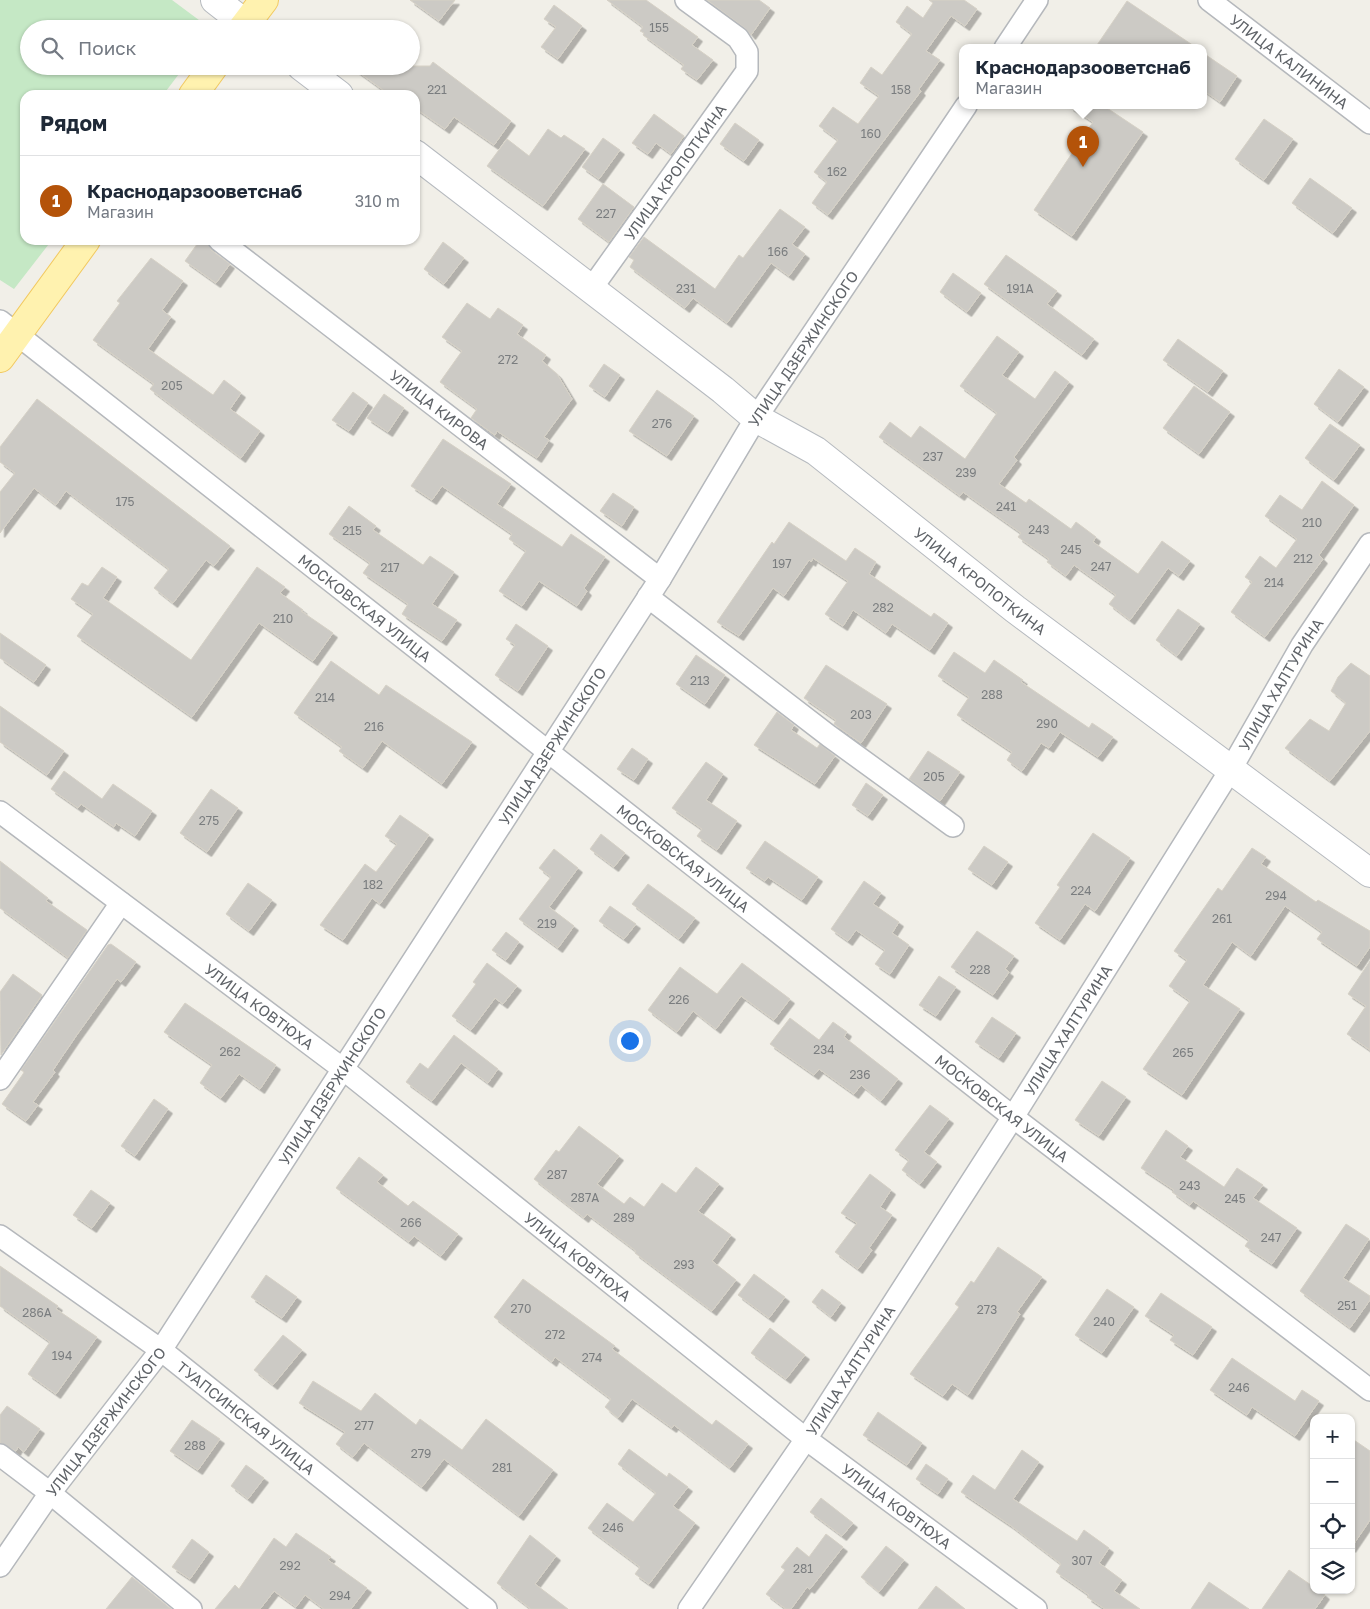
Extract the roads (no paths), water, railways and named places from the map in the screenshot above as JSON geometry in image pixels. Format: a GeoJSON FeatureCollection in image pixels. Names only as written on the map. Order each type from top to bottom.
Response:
{"type":"FeatureCollection","features":[{"type":"Feature","properties":{"kind":"main road"},"geometry":{"type":"LineString","coordinates":[[215,0],[239,20]]}},
{"type":"Feature","properties":{"kind":"main road"},"geometry":{"type":"LineString","coordinates":[[251,20],[264,0]]}},
{"type":"Feature","properties":{"kind":"main road"},"geometry":{"type":"LineString","coordinates":[[197,90],[207,75]]}},
{"type":"Feature","properties":{"kind":"main road"},"geometry":{"type":"LineString","coordinates":[[313,75],[332,90]]}},
{"type":"Feature","properties":{"kind":"main road","name":"УЛИЦА КРОПОТКИНА"},"geometry":{"type":"LineString","coordinates":[[420,158],[756,418],[816,452],[1015,609],[1370,873]]}},
{"type":"Feature","properties":{"kind":"main road"},"geometry":{"type":"LineString","coordinates":[[0,358],[8,328],[82,245]]}},
{"type":"Feature","properties":{"kind":"street","name":"УЛИЦА КРОПОТКИНА"},"geometry":{"type":"LineString","coordinates":[[591,289],[747,71],[747,52],[738,38],[686,0]]}},
{"type":"Feature","properties":{"kind":"street"},"geometry":{"type":"LineString","coordinates":[[1008,44],[1038,0]]}},
{"type":"Feature","properties":{"kind":"street","name":"УЛИЦА КАЛИНИНА"},"geometry":{"type":"LineString","coordinates":[[1209,0],[1370,122]]}},
{"type":"Feature","properties":{"kind":"street","name":"УЛИЦА ДЗЕРЖИНСКОГО"},"geometry":{"type":"LineString","coordinates":[[0,1566],[50,1493],[161,1350],[660,579],[756,418],[964,109]]}},
{"type":"Feature","properties":{"kind":"street","name":"УЛИЦА КИРОВА"},"geometry":{"type":"LineString","coordinates":[[226,245],[660,579]]}},
{"type":"Feature","properties":{"kind":"street","name":"МОСКОВСКАЯ УЛИЦА"},"geometry":{"type":"LineString","coordinates":[[8,328],[1013,1117],[1370,1390]]}},
{"type":"Feature","properties":{"kind":"street","name":"УЛИЦА ХАЛТУРИНА"},"geometry":{"type":"LineString","coordinates":[[689,1609],[806,1439],[1013,1117],[1231,769],[1302,645],[1370,544]]}},
{"type":"Feature","properties":{"kind":"street"},"geometry":{"type":"LineString","coordinates":[[648,597],[829,736],[954,826]]}},
{"type":"Feature","properties":{"kind":"street","name":"УЛИЦА КОВТЮХА"},"geometry":{"type":"LineString","coordinates":[[0,812],[342,1069],[806,1439],[1036,1609]]}},
{"type":"Feature","properties":{"kind":"street"},"geometry":{"type":"LineString","coordinates":[[0,1079],[121,903]]}},
{"type":"Feature","properties":{"kind":"street","name":"ТУАПСИНСКАЯ УЛИЦА"},"geometry":{"type":"LineString","coordinates":[[0,1236],[161,1350],[486,1609]]}},
{"type":"Feature","properties":{"kind":"street"},"geometry":{"type":"LineString","coordinates":[[0,1455],[50,1493],[191,1609]]}},
{"type":"Feature","properties":{"kind":"place","name":"Краснодарзооветснаб"},"geometry":{"type":"Point","coordinates":[1083,167]}}]}
